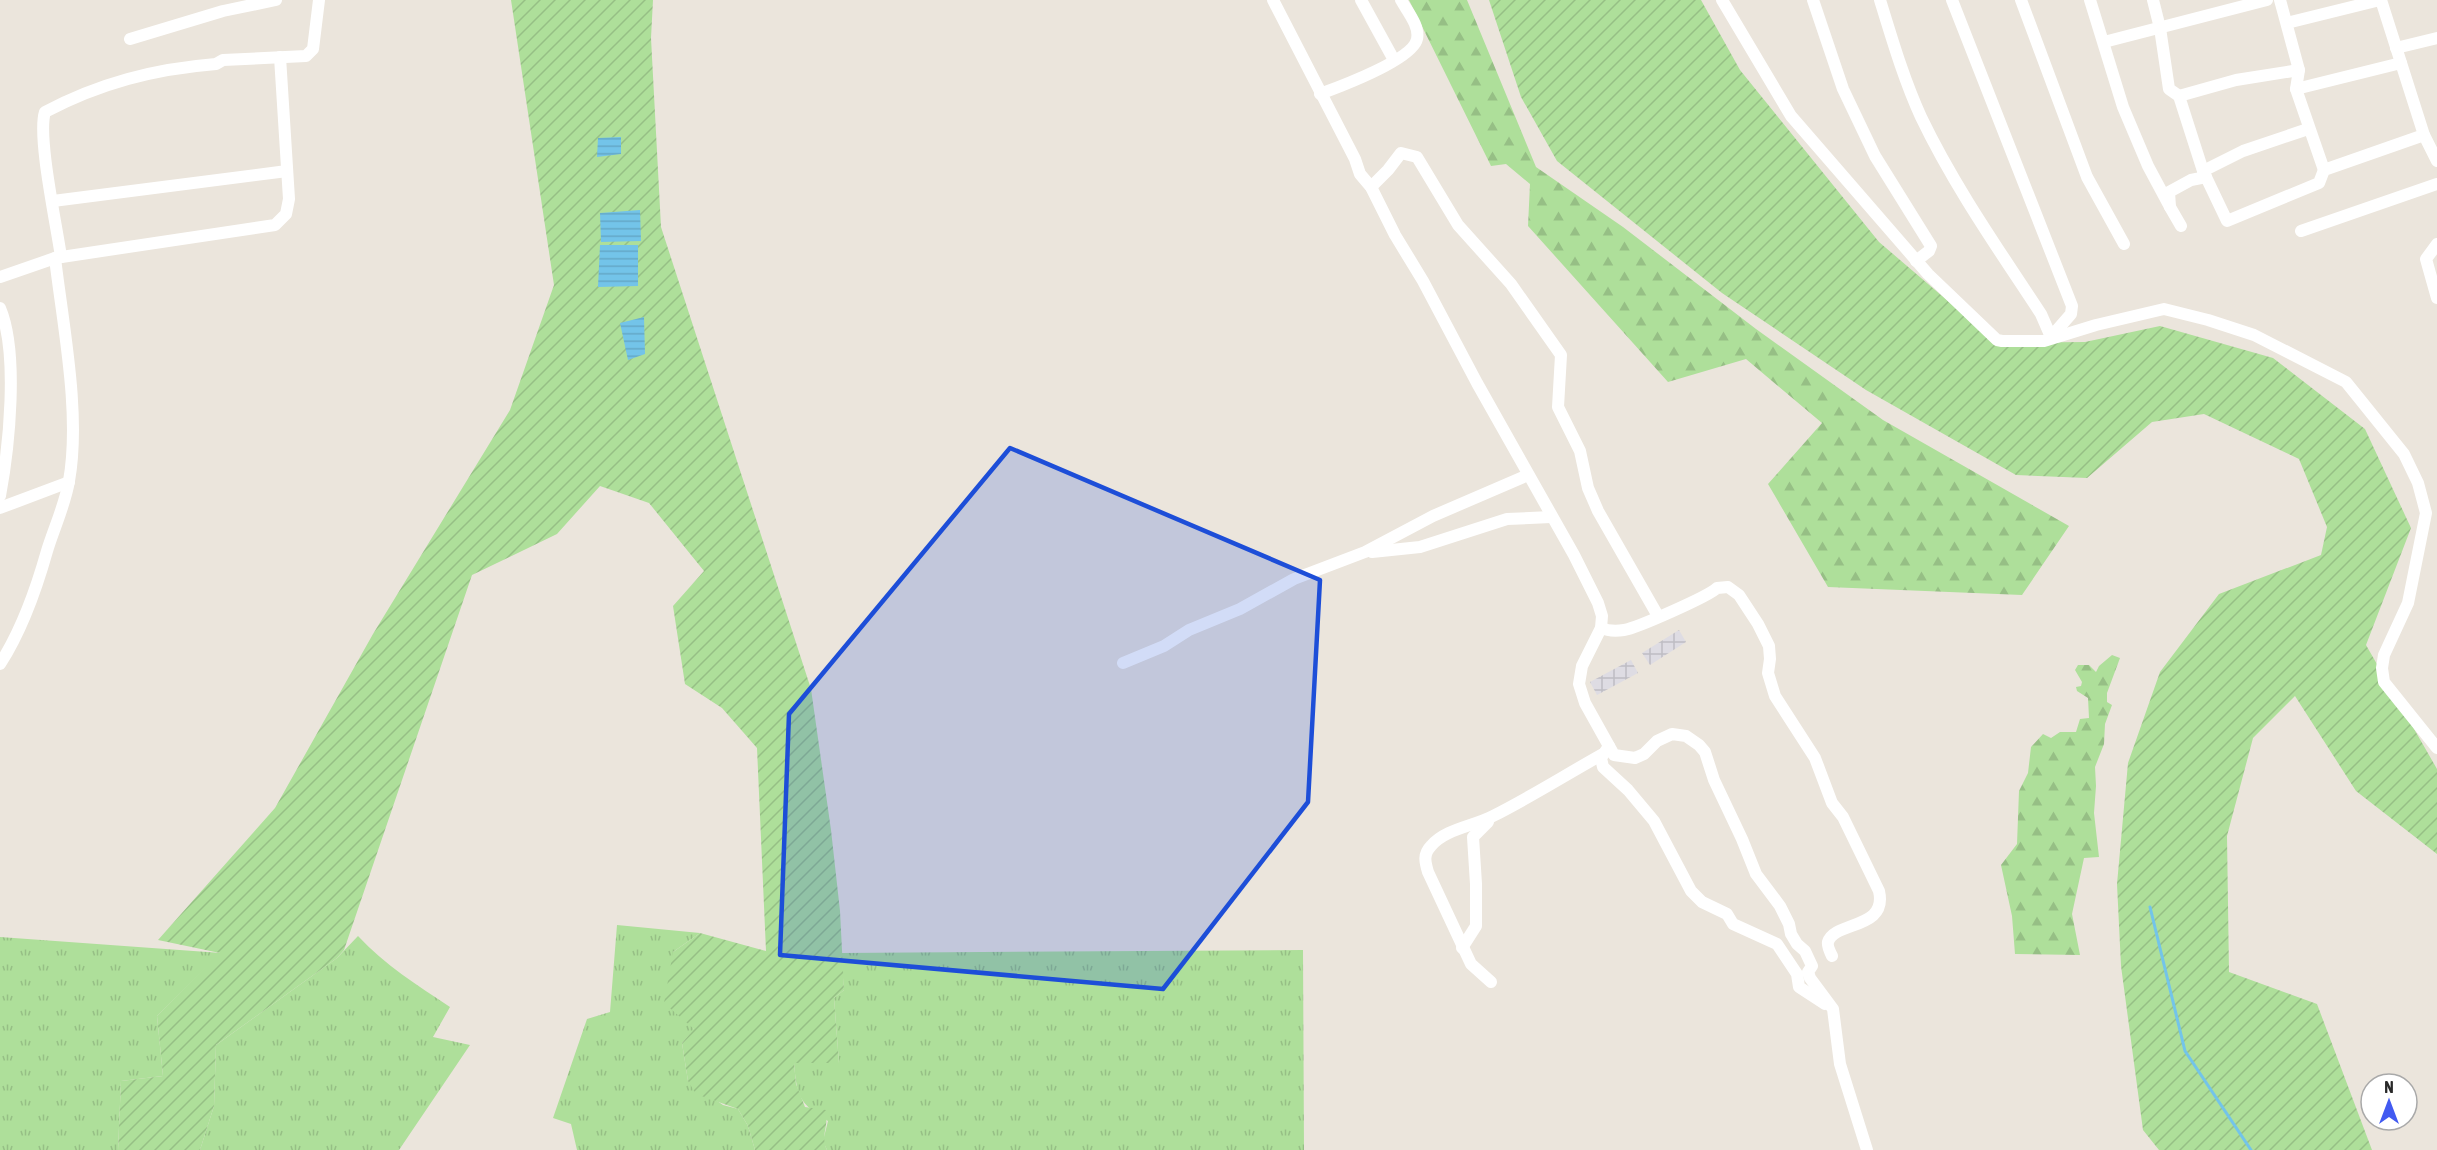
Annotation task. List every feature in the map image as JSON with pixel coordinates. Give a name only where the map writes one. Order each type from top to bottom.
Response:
[{"type":"street","points":[[130,39],[223,11],[276,0]]},
{"type":"street","points":[[0,664],[23,621],[69,482],[71,395],[53,201],[44,133],[45,112],[95,89],[127,78],[162,70],[216,64],[223,60],[306,56],[313,49],[319,0]]},
{"type":"street","points":[[1273,0],[1355,159],[1360,174],[1371,187],[1395,235],[1423,281],[1574,555],[1598,603],[1602,616],[1601,628],[1582,666],[1579,684],[1606,750],[1614,755],[1631,759],[1644,754],[1652,744],[1669,735],[1686,735],[1705,752],[1714,780],[1756,874],[1780,906],[1790,924],[1791,934],[1812,966],[1808,972],[1810,978],[1833,1009],[1840,1064],[1867,1150]]},
{"type":"street","points":[[1361,0],[1394,60]]},
{"type":"street","points":[[1320,94],[1351,82],[1410,49],[1417,39],[1415,26],[1401,0]]},
{"type":"street","points":[[1722,0],[1791,116],[1916,261],[1997,340],[2044,341],[2051,337],[2164,309],[2254,335],[2346,382],[2404,454],[2418,483],[2426,513],[2408,603],[2384,655],[2382,668],[2384,682],[2437,748]]},
{"type":"street","points":[[1813,0],[1844,89],[1875,156],[1931,246],[1929,251],[1916,261]]},
{"type":"street","points":[[1880,0],[1900,65],[1921,117],[1954,176],[2041,314],[2051,337]]},
{"type":"street","points":[[1952,0],[2072,306],[2071,314],[2051,337]]},
{"type":"street","points":[[2021,0],[2087,177],[2124,244]]},
{"type":"street","points":[[2090,0],[2123,107],[2148,166],[2181,226]]},
{"type":"street","points":[[2152,0],[2160,28],[2169,88],[2179,96],[2205,174],[2227,221],[2319,183],[2324,170],[2296,89],[2299,70],[2280,0]]},
{"type":"street","points":[[2104,42],[2267,0]]},
{"type":"street","points":[[2287,23],[2380,0],[2424,135],[2437,161]]},
{"type":"street","points":[[2396,48],[2437,38]]},
{"type":"street","points":[[0,277],[58,258],[276,225],[286,214],[289,199],[280,57]]},
{"type":"street","points":[[2296,89],[2401,63]]},
{"type":"street","points":[[2179,96],[2236,80],[2299,70]]},
{"type":"street","points":[[2170,207],[2169,192],[2243,151],[2308,129]]},
{"type":"street","points":[[2324,170],[2424,135]]},
{"type":"street","points":[[1371,187],[1401,153],[1417,157],[1458,225],[1497,267],[1552,340],[1561,355],[1558,407],[1580,451],[1588,488],[1603,521],[1658,616]]},
{"type":"street","points":[[53,201],[287,171]]},
{"type":"street","points":[[2301,231],[2437,184]]},
{"type":"street","points":[[2437,244],[2426,259],[2437,298]]},
{"type":"street","points":[[0,308],[8,331],[9,398],[7,460],[0,490]]},
{"type":"street","points":[[1123,663],[1164,646],[1189,630],[1240,609],[1294,579],[1365,552],[1433,516],[1528,475]]},
{"type":"street","points":[[0,508],[69,482]]},
{"type":"street","points":[[1365,552],[1420,547],[1508,519],[1551,516]]},
{"type":"street","points":[[1601,628],[1624,630],[1642,625],[1711,594],[1717,588],[1728,587],[1739,595],[1761,630],[1770,652],[1768,673],[1775,696],[1815,758],[1832,802],[1843,817],[1868,866],[1880,896],[1879,910],[1830,939],[1828,946],[1832,956]]},
{"type":"street","points":[[1491,982],[1471,964],[1462,948],[1428,872],[1425,856],[1431,846],[1444,836],[1493,816],[1606,750]]},
{"type":"street","points":[[1606,750],[1603,767],[1628,790],[1654,822],[1691,891],[1702,902],[1727,914],[1733,924],[1777,944],[1797,974],[1799,987],[1833,1009]]},
{"type":"street","points":[[1462,948],[1476,926],[1473,837],[1493,816]]},
{"type":"highlighted area","points":[[1010,448],[1320,580],[1308,802],[1163,989],[780,955],[789,714]]},
{"type":"shaded area","points":[[1679,630],[1686,642],[1650,665],[1642,653]]},
{"type":"shaded area","points":[[1631,660],[1638,673],[1597,695],[1590,682]]},
{"type":"green space","points":[[511,0],[653,0],[651,38],[661,227],[811,689],[840,911],[844,990],[834,998],[839,1063],[794,1063],[796,1084],[805,1107],[826,1110],[824,1140],[827,1150],[755,1150],[748,1126],[738,1109],[696,1094],[688,1081],[682,1043],[694,1029],[664,1003],[673,952],[700,933],[766,951],[757,748],[722,708],[685,684],[673,606],[704,571],[649,503],[600,486],[557,534],[472,575],[344,950],[337,958],[216,1045],[214,1106],[200,1150],[118,1150],[121,1081],[163,1076],[157,1016],[220,953],[158,940],[275,808],[373,634],[510,410],[554,285]]},
{"type":"green space","points":[[1409,0],[1467,0],[1536,167],[1623,227],[1756,329],[1883,420],[2069,526],[2022,595],[1828,587],[1768,484],[1822,423],[1746,359],[1668,382],[1528,226],[1530,184],[1506,164],[1491,166]]},
{"type":"green space","points":[[1489,0],[1701,0],[1740,70],[1879,242],[1997,343],[2085,342],[2160,326],[2273,358],[2365,429],[2411,528],[2366,645],[2437,769],[2437,854],[2356,791],[2295,696],[2253,738],[2227,836],[2229,972],[2317,1004],[2359,1115],[2359,1132],[2365,1132],[2372,1150],[2159,1150],[2143,1130],[2121,966],[2117,884],[2128,763],[2160,672],[2219,594],[2321,555],[2327,527],[2299,459],[2204,414],[2152,422],[2087,478],[2016,475],[1866,390],[1722,293],[1557,161],[1521,97]]},
{"type":"green space","points":[[2112,655],[2120,658],[2107,693],[2107,702],[2112,705],[2105,724],[2104,744],[2095,767],[2094,813],[2099,857],[2084,858],[2072,914],[2080,955],[2015,954],[2012,916],[2001,865],[2017,844],[2019,791],[2028,773],[2031,747],[2043,734],[2051,738],[2060,732],[2076,732],[2080,719],[2089,718],[2088,698],[2077,691],[2076,687],[2081,686],[2082,682],[2075,670],[2078,665],[2089,665],[2096,672],[2099,666]]},
{"type":"green space","points":[[617,925],[700,933],[673,952],[694,1030],[682,1043],[688,1081],[723,1105],[738,1109],[748,1126],[755,1150],[577,1150],[571,1124],[553,1118],[587,1019],[610,1012]]},
{"type":"green space","points":[[358,936],[390,965],[450,1007],[433,1037],[470,1045],[399,1150],[200,1150],[214,1106],[216,1045],[337,958]]},
{"type":"green space","points":[[0,937],[221,953],[157,1016],[163,1076],[121,1081],[118,1150],[0,1150]]},
{"type":"green space","points":[[1303,950],[1304,1150],[827,1150],[823,1141],[828,1121],[805,1104],[798,1092],[794,1063],[839,1063],[834,998],[844,990],[841,953]]},
{"type":"water","points":[[621,137],[621,154],[597,157],[598,138]]},
{"type":"water","points":[[640,210],[641,241],[601,242],[600,213]]},
{"type":"water","points":[[600,245],[638,245],[638,286],[598,287]]},
{"type":"water","points":[[644,317],[645,354],[628,360],[620,323]]},
{"type":"waterway","points":[[2150,907],[2185,1051],[2251,1150]]}]
